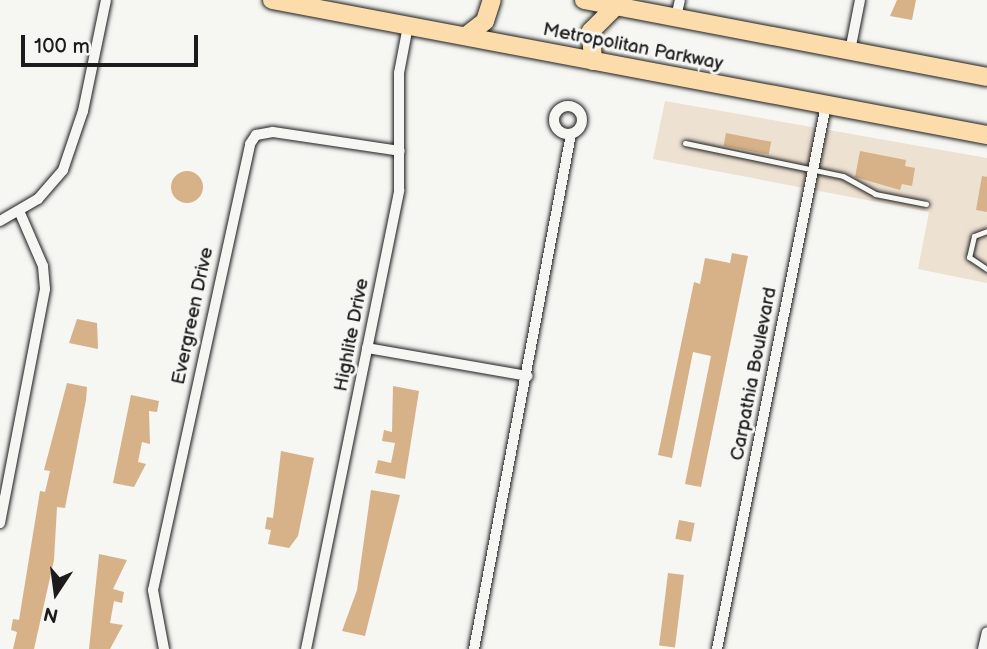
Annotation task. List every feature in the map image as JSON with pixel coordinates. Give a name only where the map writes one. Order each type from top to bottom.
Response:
[{"type":"main road","name":"Metropolitan Parkway","points":[[272,0],[987,135]]},
{"type":"main road","points":[[466,36],[485,21],[492,0]]},
{"type":"main road","name":"Metropolitan Parkway","points":[[584,0],[615,6],[678,9],[850,51],[987,77]]},
{"type":"main road","points":[[593,61],[591,31],[615,6]]},
{"type":"street","points":[[0,221],[20,213],[51,187],[73,148],[106,0]]},
{"type":"street","points":[[850,51],[860,0]]},
{"type":"street","name":"Highlite Drive","points":[[306,649],[399,190],[399,73],[408,26]]},
{"type":"street","name":"Carpathia Boulevard","points":[[717,649],[826,105]]},
{"type":"street","name":"Evergreen Drive","points":[[164,649],[153,590],[250,144],[256,135],[273,132],[400,151]]},
{"type":"street","points":[[474,649],[528,376],[571,134]]},
{"type":"street","points":[[0,523],[45,289],[43,266],[20,213]]},
{"type":"street","points":[[368,348],[528,376]]},
{"type":"street","points":[[984,649],[987,632]]},
{"type":"lane","points":[[685,143],[812,170],[926,204]]},
{"type":"lane","points":[[987,231],[974,236],[969,257],[987,269]]},
{"type":"shaded area","points":[[665,101],[987,158],[987,283],[918,269],[929,212],[653,159]]},
{"type":"building","points":[[897,0],[916,0],[912,20],[890,16]]},
{"type":"building","points":[[726,133],[771,142],[769,155],[724,146]]},
{"type":"building","points":[[860,151],[906,160],[905,166],[915,168],[912,186],[902,184],[900,190],[855,177]]},
{"type":"building","points":[[187,171],[198,176],[203,187],[198,198],[187,203],[176,198],[171,187],[176,176]]},
{"type":"building","points":[[982,176],[987,177],[987,212],[976,210]]},
{"type":"building","points":[[732,253],[748,256],[701,487],[685,484],[711,356],[693,352],[672,458],[658,455],[694,282],[700,284],[705,258],[730,263]]},
{"type":"building","points":[[77,319],[97,323],[98,349],[69,343]]},
{"type":"building","points":[[67,383],[87,387],[65,508],[57,507],[54,560],[34,649],[13,649],[17,632],[11,630],[13,619],[19,620],[40,491],[45,492],[50,471],[44,470]]},
{"type":"building","points":[[393,386],[419,391],[405,479],[375,473],[378,460],[391,463],[395,443],[382,441],[384,430],[392,432]]},
{"type":"building","points":[[131,395],[159,401],[157,412],[149,411],[150,444],[142,442],[138,462],[146,464],[134,487],[113,483]]},
{"type":"building","points":[[281,451],[314,458],[298,536],[289,548],[268,544],[271,530],[265,529],[267,517],[273,518]]},
{"type":"building","points":[[371,490],[400,495],[365,636],[342,631],[357,590]]},
{"type":"building","points":[[679,520],[695,523],[691,542],[675,539]]},
{"type":"building","points":[[99,554],[127,560],[113,589],[124,592],[122,603],[114,601],[110,623],[123,625],[110,649],[89,649]]},
{"type":"building","points":[[668,573],[684,575],[675,647],[659,645]]}]
